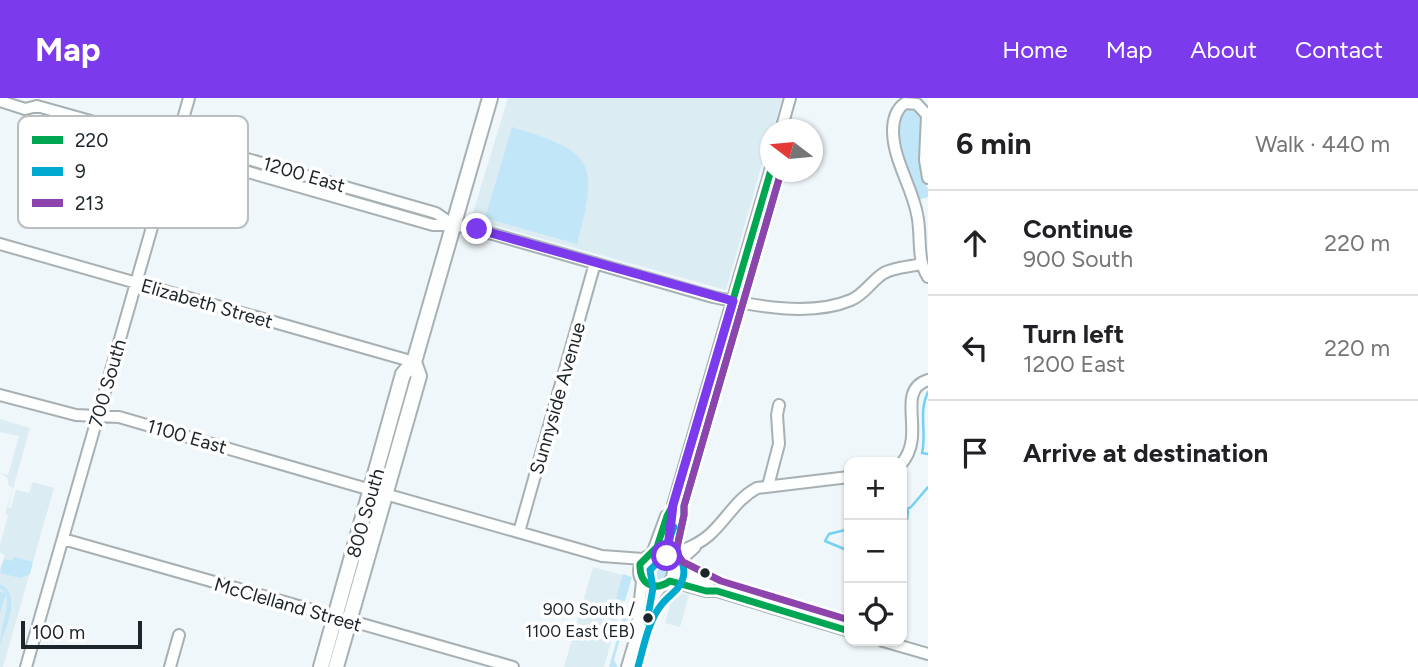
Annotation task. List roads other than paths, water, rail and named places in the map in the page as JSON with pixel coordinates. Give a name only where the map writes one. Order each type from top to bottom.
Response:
[{"type":"main road","name":"800 South","points":[[321,667],[342,619],[378,492],[403,374],[414,362],[490,98]]},
{"type":"main road","name":"800 South","points":[[336,667],[342,619]]},
{"type":"street","name":"700 South","points":[[183,116],[188,98]]},
{"type":"street","points":[[785,119],[790,98]]},
{"type":"street","name":"1200 East","points":[[4,101],[25,108],[34,102],[77,116]]},
{"type":"street","points":[[928,178],[925,160],[927,115],[921,106],[905,103],[898,108],[895,116],[893,140],[918,216],[921,264],[928,277]]},
{"type":"street","name":"1200 East","points":[[248,167],[432,225],[475,229],[753,305],[825,308],[856,298],[884,273],[921,264]]},
{"type":"street","points":[[767,182],[673,505],[674,514],[666,556],[674,568],[717,591],[844,629]]},
{"type":"street","name":"700 South","points":[[26,667],[151,228]]},
{"type":"street","name":"Elizabeth Street","points":[[0,244],[414,362]]},
{"type":"street","name":"Sunnyside Avenue","points":[[519,532],[595,263]]},
{"type":"street","points":[[906,457],[914,438],[911,396],[916,386],[928,380]]},
{"type":"street","name":"1100 East","points":[[0,395],[76,415],[120,416],[602,556],[629,568],[641,578]]},
{"type":"street","points":[[768,486],[779,444],[779,405]]},
{"type":"street","points":[[648,556],[666,556],[696,545],[709,535],[748,493],[768,486],[844,478]]},
{"type":"street","points":[[635,642],[640,564],[648,556],[673,505]]},
{"type":"street","name":"McClelland Street","points":[[63,539],[513,667]]},
{"type":"street","points":[[627,667],[650,601],[665,584],[674,568],[696,545]]},
{"type":"street","name":"1100 East","points":[[602,556],[627,559],[648,556]]},
{"type":"street","points":[[641,578],[649,586],[665,584],[717,591]]},
{"type":"street","points":[[170,667],[179,635]]},
{"type":"street","points":[[900,646],[928,654]]},
{"type":"waterway","points":[[928,392],[923,415],[922,453],[928,454]]},
{"type":"waterway","points":[[904,520],[908,511],[905,510],[911,507],[928,487]]},
{"type":"waterway","points":[[844,530],[829,534],[825,541],[844,549]]},
{"type":"place","name":"900 South / 1100 East (EB)","points":[[648,618]]}]
